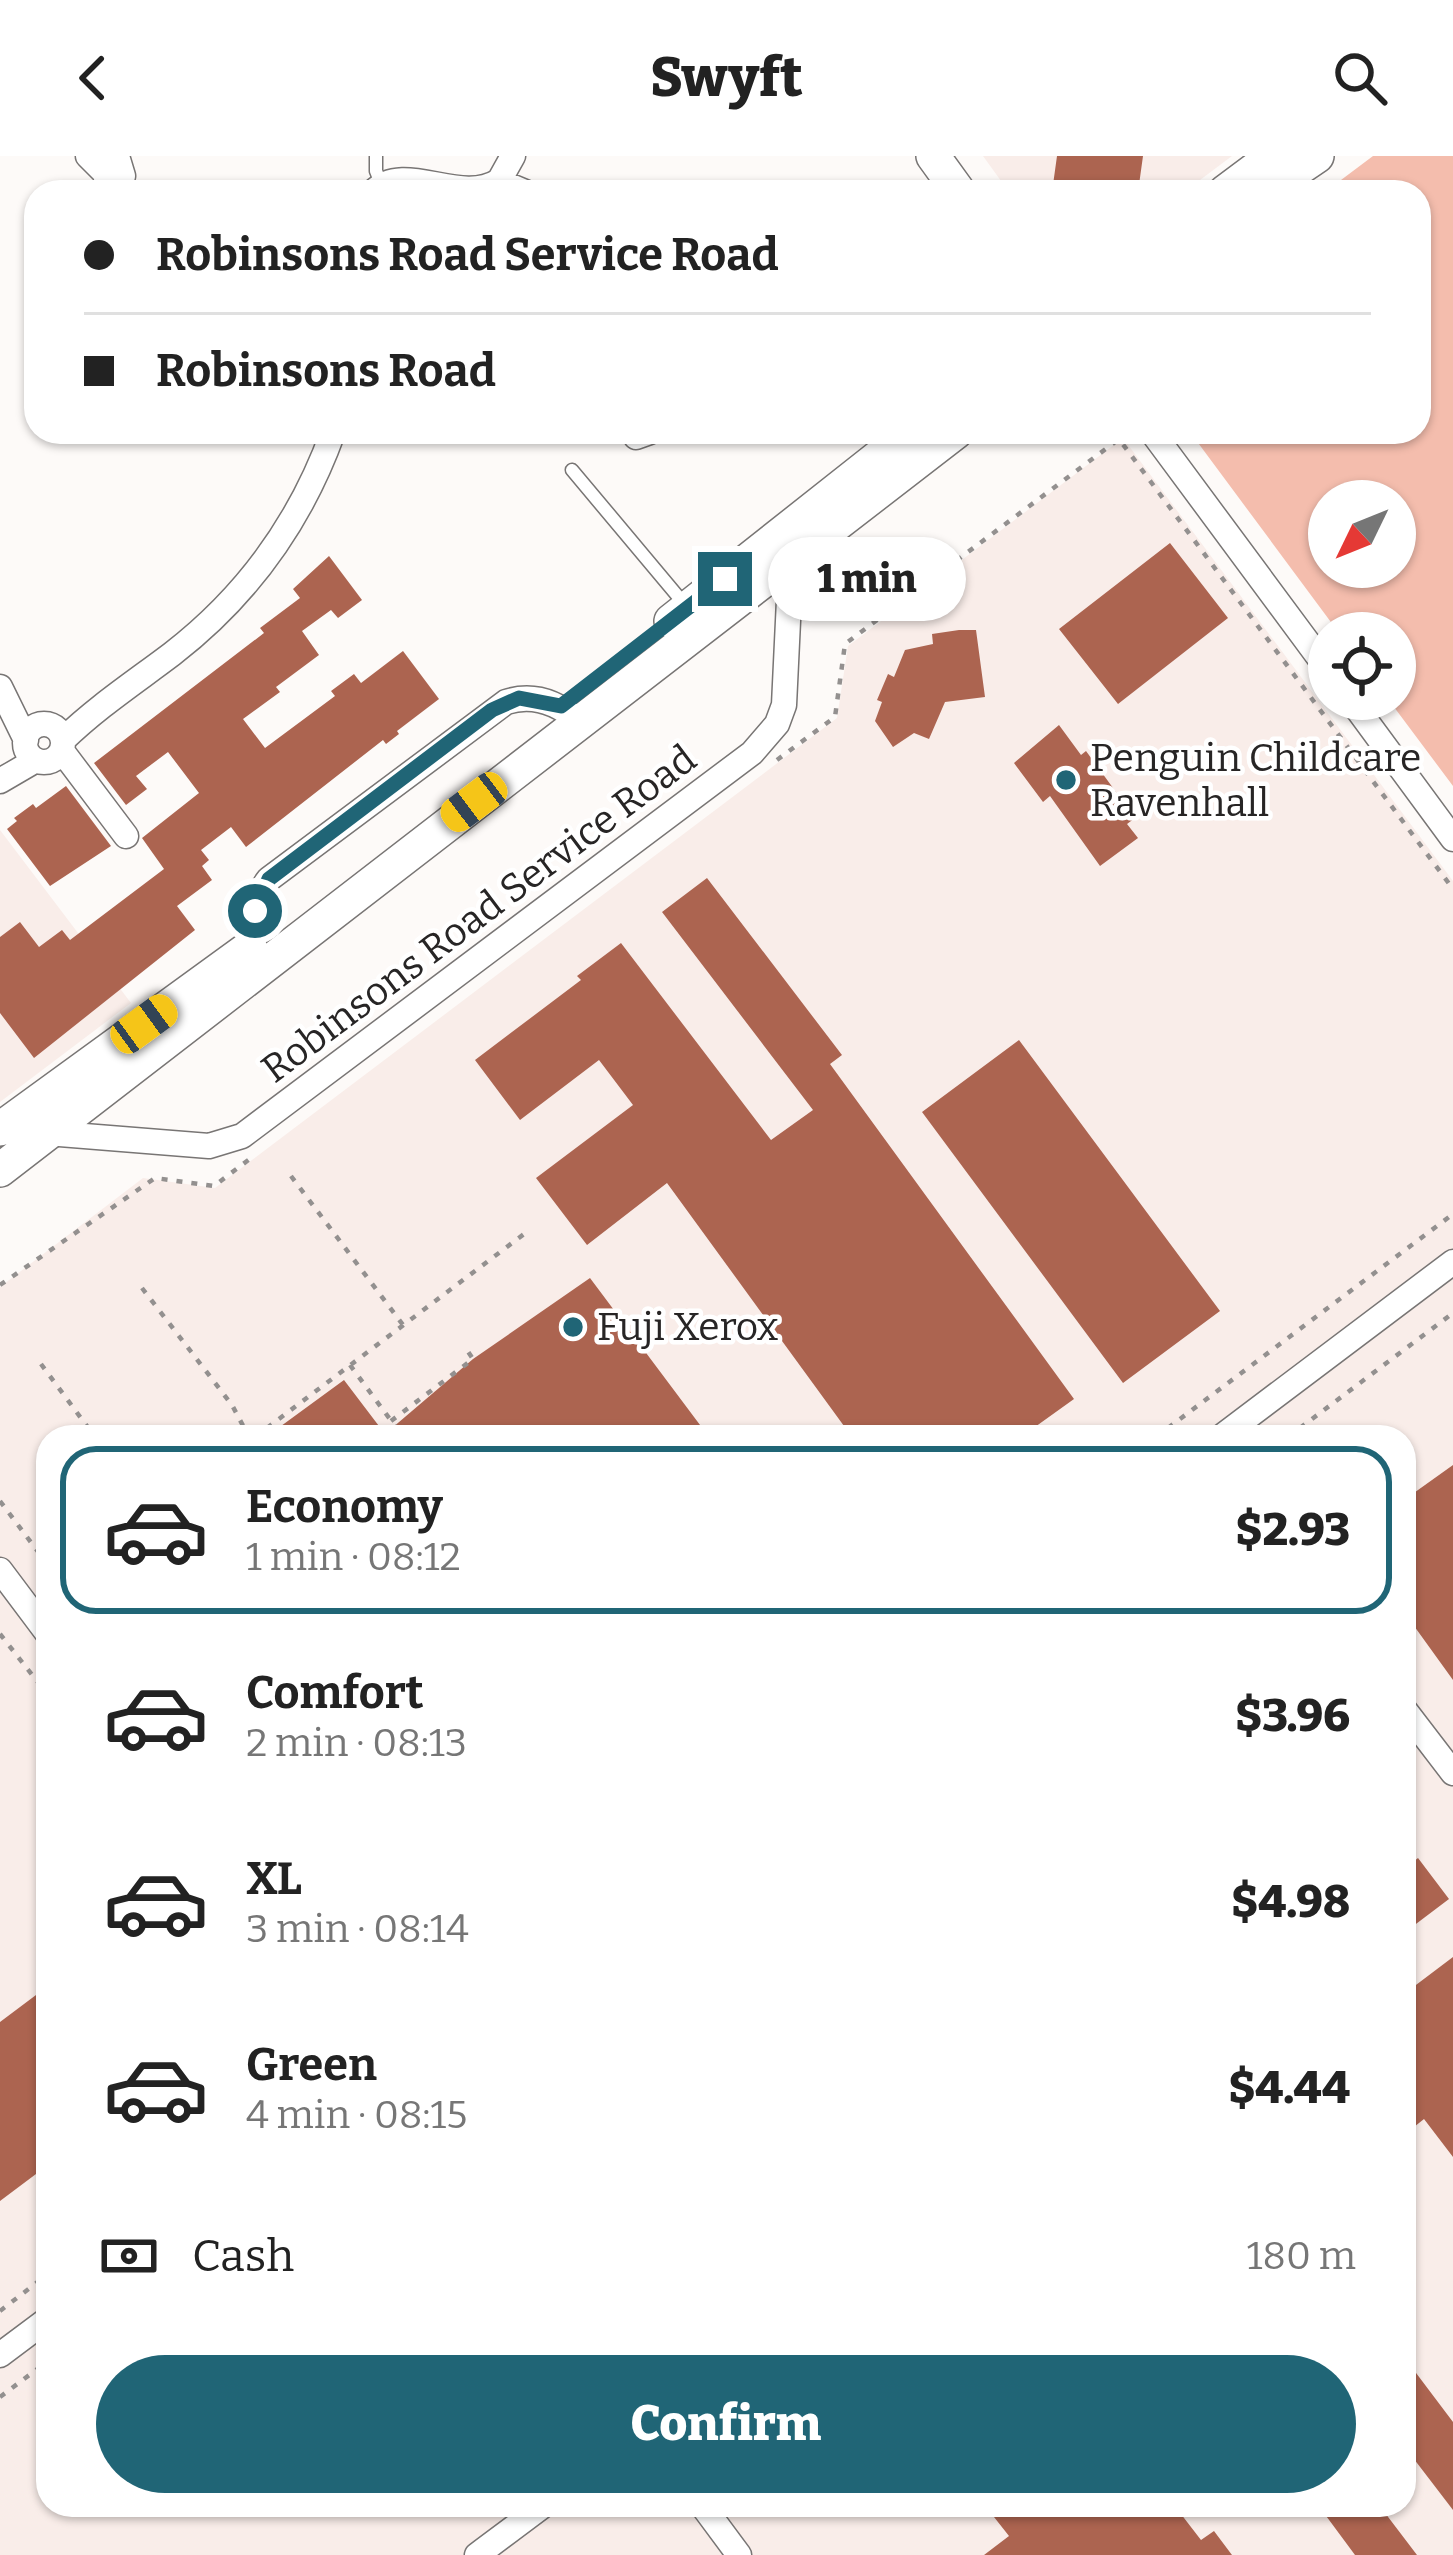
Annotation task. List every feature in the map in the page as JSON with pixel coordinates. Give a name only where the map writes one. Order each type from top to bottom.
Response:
[{"type":"main road","points":[[1241,180],[1273,156]]},
{"type":"main road","points":[[1282,180],[1317,156]]},
{"type":"main road","points":[[0,1170],[257,955],[695,617],[896,444]]},
{"type":"main road","points":[[695,617],[790,558],[940,444]]},
{"type":"main road","points":[[0,1130],[257,955]]},
{"type":"street","points":[[88,156],[108,180]]},
{"type":"street","points":[[0,780],[174,652],[253,578],[285,533],[329,444]]},
{"type":"street","points":[[1161,444],[1308,643]]},
{"type":"street","name":"Robinsons Road Service Road","points":[[46,1133],[209,1146],[242,1136],[752,753],[777,724],[784,704],[790,558]]},
{"type":"street","points":[[3,691],[126,836]]},
{"type":"street","points":[[1365,720],[1453,839]]},
{"type":"street","points":[[1237,1425],[1453,1262]]},
{"type":"street","points":[[0,1570],[36,1618]]},
{"type":"street","points":[[1416,1724],[1453,1773]]},
{"type":"street","points":[[0,2355],[36,2328]]},
{"type":"street","points":[[477,2555],[528,2517]]},
{"type":"street","points":[[711,2517],[739,2555]]},
{"type":"lane","points":[[572,470],[695,617]]},
{"type":"path","points":[[1031,505],[1112,444]]},
{"type":"path","points":[[1123,444],[1453,889]]},
{"type":"path","points":[[291,1176],[403,1325]]},
{"type":"path","points":[[1172,1425],[1453,1214]]},
{"type":"path","points":[[268,1425],[528,1231]]},
{"type":"path","points":[[142,1288],[244,1425]]},
{"type":"path","points":[[1304,1425],[1453,1313]]},
{"type":"path","points":[[350,1365],[393,1423],[473,1359],[466,1347]]},
{"type":"path","points":[[40,1364],[86,1425]]},
{"type":"path","points":[[0,1501],[36,1549]]},
{"type":"path","points":[[0,1634],[36,1680]]},
{"type":"path","points":[[0,2311],[36,2283]]},
{"type":"path","points":[[0,2397],[36,2370]]},
{"type":"shaded area","points":[[983,156],[1232,156],[1200,180],[1000,180]]},
{"type":"shaded area","points":[[1373,156],[1453,156],[1453,786],[1404,720],[1416,720],[1416,612],[1323,612],[1199,444],[1431,444],[1431,180],[1341,180]]},
{"type":"shaded area","points":[[1115,444],[1127,444],[1308,686],[1308,720],[1333,720],[1453,881],[1453,2555],[0,2555],[0,1287],[143,1178],[215,1188],[837,718],[848,646]]},
{"type":"shaded area","points":[[0,830],[131,1003],[0,1102]]},
{"type":"building","points":[[1057,156],[1143,156],[1140,180],[1054,180]]},
{"type":"building","points":[[1170,543],[1228,618],[1118,704],[1059,629]]},
{"type":"building","points":[[329,556],[362,600],[338,618],[331,610],[302,631],[319,655],[243,719],[265,748],[335,696],[331,691],[354,674],[361,683],[403,651],[439,699],[246,847],[231,827],[201,850],[209,860],[202,866],[212,880],[177,906],[195,930],[34,1058],[0,1013],[0,937],[20,922],[39,947],[62,930],[70,940],[164,869],[142,838],[199,793],[168,752],[136,776],[147,789],[126,805],[94,763],[264,633],[260,628],[300,598],[293,589]]},
{"type":"building","points":[[976,630],[985,697],[945,702],[929,739],[914,733],[893,747],[875,721],[882,702],[877,700],[888,674],[894,677],[905,650],[933,644],[932,634]]},
{"type":"building","name":"Penguin Childcare Ravenhall","points":[[1059,725],[1081,755],[1086,751],[1135,818],[1127,824],[1138,838],[1100,866],[1050,796],[1043,802],[1014,763]]},
{"type":"building","points":[[66,786],[111,846],[50,886],[7,829],[33,804],[36,808]]},
{"type":"building","points":[[707,878],[842,1055],[830,1064],[1074,1399],[1038,1425],[843,1425],[667,1183],[587,1245],[536,1178],[633,1105],[599,1060],[520,1120],[475,1060],[581,980],[577,976],[621,943],[771,1140],[813,1110],[662,912]]},
{"type":"building","points":[[1019,1040],[1220,1311],[1123,1383],[922,1112]]},
{"type":"building","name":"Fuji Xerox","points":[[590,1278],[700,1425],[396,1425],[473,1359]]},
{"type":"building","name":"Fuji Xerox","points":[[344,1380],[378,1425],[282,1425]]},
{"type":"building","points":[[1453,1465],[1453,1680],[1416,1629],[1416,1491]]},
{"type":"building","points":[[1416,1860],[1449,1899],[1416,1924]]},
{"type":"building","points":[[1453,1957],[1453,2157],[1424,2119],[1416,2125],[1416,1985]]},
{"type":"building","points":[[36,1995],[36,2174],[0,2201],[0,2022]]},
{"type":"building","points":[[1416,2373],[1453,2422],[1453,2510],[1416,2462]]},
{"type":"building","points":[[994,2517],[1183,2517],[1201,2540],[1214,2531],[1232,2555],[984,2555],[1009,2536]]},
{"type":"building","points":[[1327,2517],[1388,2517],[1417,2555],[1355,2555]]},
{"type":"place","name":"Penguin Childcare Ravenhall","points":[[1066,780]]},
{"type":"place","name":"Fuji Xerox","points":[[573,1327]]},
{"type":"route","points":[[255,911],[269,879],[492,710],[519,698],[561,706],[725,579]]}]
